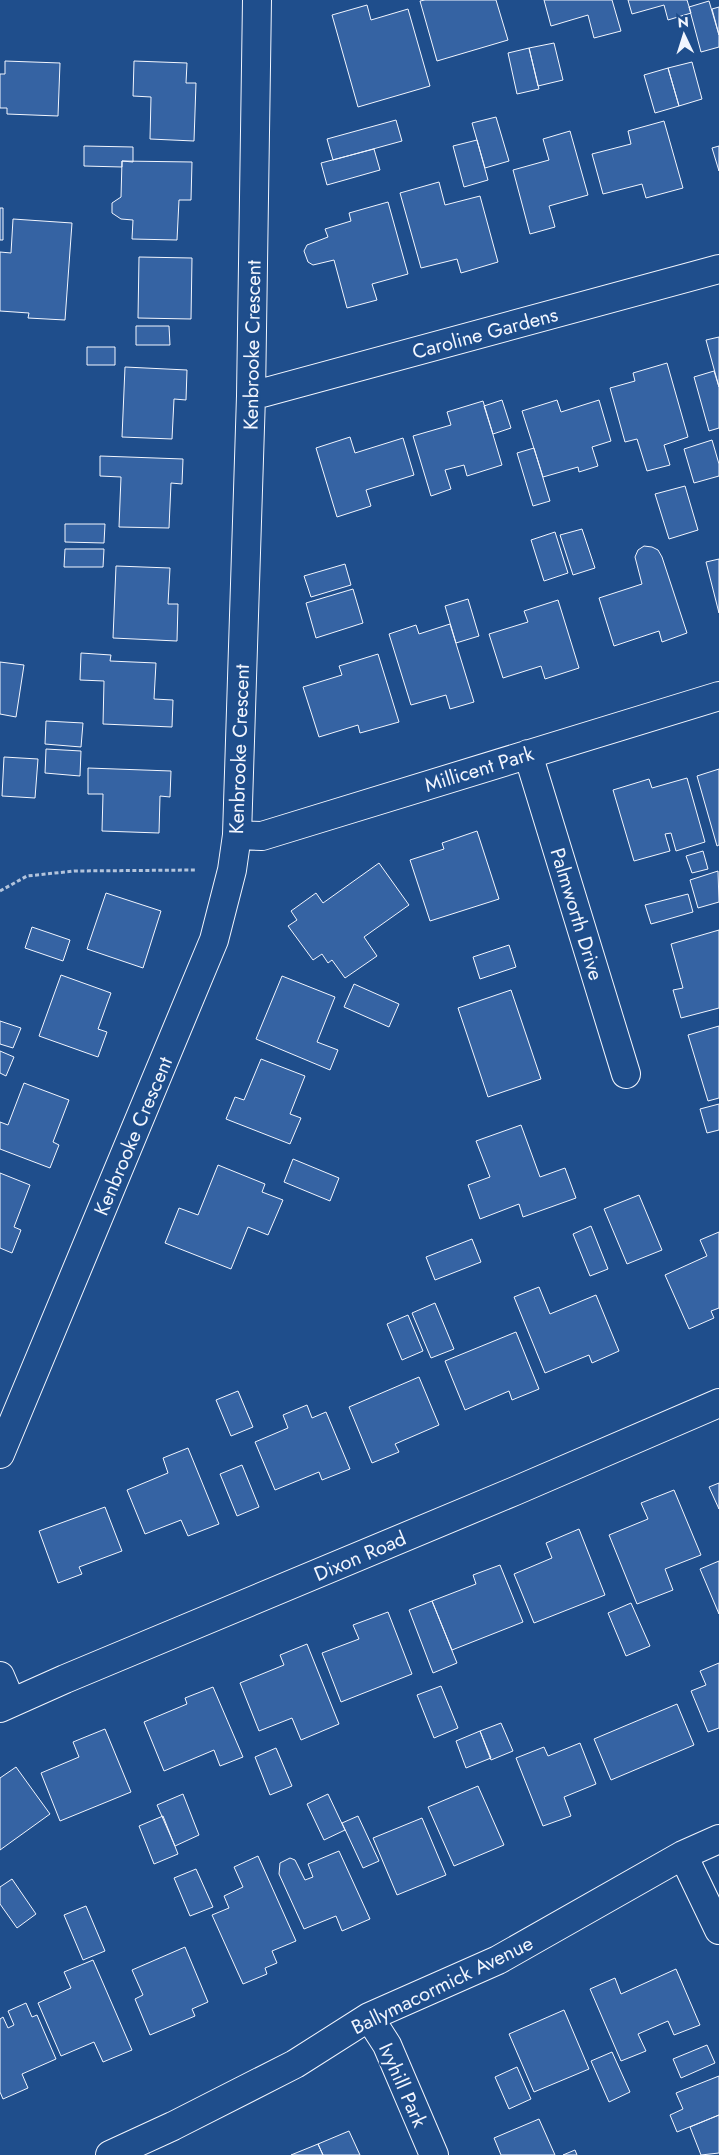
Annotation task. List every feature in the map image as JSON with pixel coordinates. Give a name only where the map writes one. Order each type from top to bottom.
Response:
[{"type":"street","name":"Kenbrooke Crescent","points":[[0,1454],[214,940],[232,870],[237,835],[251,396],[258,0]]},
{"type":"street","name":"Caroline Gardens","points":[[251,396],[719,269]]},
{"type":"street","name":"Millicent Park","points":[[237,835],[262,836],[719,696]]},
{"type":"street","name":"Palmworth Drive","points":[[528,754],[626,1074]]},
{"type":"street","name":"Dixon Road","points":[[6,1705],[515,1492],[719,1403]]},
{"type":"street","points":[[0,1676],[6,1705]]},
{"type":"street","name":"Ballymacormick Avenue","points":[[110,2155],[173,2126],[295,2064],[369,2017],[498,1960],[683,1855],[719,1839]]},
{"type":"street","points":[[683,1855],[719,1930]]},
{"type":"street","name":"Ivyhill Park","points":[[369,2017],[387,2045],[434,2155]]},
{"type":"path","points":[[0,891],[27,876],[74,871],[232,870]]},
{"type":"building","points":[[496,0],[508,40],[437,61],[420,1]]},
{"type":"building","points":[[544,0],[612,0],[621,31],[594,38],[588,15],[551,26]]},
{"type":"building","points":[[628,0],[687,0],[691,13],[668,20],[664,5],[632,14]]},
{"type":"building","points":[[709,1],[719,35],[719,47],[701,52],[689,7]]},
{"type":"building","points":[[367,5],[371,20],[408,9],[430,86],[358,107],[332,15]]},
{"type":"building","points":[[719,7],[719,35],[712,9]]},
{"type":"building","points":[[554,43],[563,80],[538,86],[529,48]]},
{"type":"building","points":[[529,48],[539,89],[517,94],[508,53]]},
{"type":"building","points":[[5,61],[60,63],[58,116],[7,114],[7,108],[0,108],[0,74],[5,74]]},
{"type":"building","points":[[134,61],[187,63],[186,83],[196,83],[194,141],[150,139],[151,97],[133,96]]},
{"type":"building","points":[[692,62],[702,99],[679,106],[668,68]]},
{"type":"building","points":[[668,68],[679,106],[655,113],[644,75]]},
{"type":"building","points":[[496,117],[509,161],[485,168],[472,123]]},
{"type":"building","points":[[396,120],[402,141],[333,160],[327,139]]},
{"type":"building","points":[[664,121],[683,188],[646,198],[642,184],[603,194],[592,154],[631,144],[628,131]]},
{"type":"building","points":[[570,131],[588,195],[549,206],[555,227],[530,234],[513,170],[549,160],[543,139]]},
{"type":"building","points":[[477,140],[488,180],[464,187],[453,146]]},
{"type":"building","points":[[84,146],[133,147],[133,162],[122,161],[122,167],[84,166]]},
{"type":"building","points":[[719,146],[719,171],[712,148]]},
{"type":"building","points":[[374,149],[380,170],[327,185],[321,163]]},
{"type":"building","points":[[122,161],[192,162],[191,200],[179,200],[177,240],[132,239],[133,220],[121,219],[112,213],[112,203],[121,197]]},
{"type":"building","points":[[439,182],[445,205],[480,196],[498,262],[461,273],[457,259],[421,268],[400,193]]},
{"type":"building","points":[[388,202],[408,274],[372,284],[377,300],[347,308],[334,260],[313,265],[308,262],[304,251],[307,245],[328,237],[325,229],[351,221],[349,213]]},
{"type":"building","points":[[0,208],[3,208],[3,240],[0,240]]},
{"type":"building","points":[[13,219],[72,223],[65,320],[28,318],[29,313],[0,311],[0,252],[11,253]]},
{"type":"building","points":[[139,257],[192,258],[191,319],[138,318]]},
{"type":"building","points":[[136,326],[169,326],[170,345],[136,345]]},
{"type":"building","points":[[719,337],[719,387],[706,340]]},
{"type":"building","points":[[87,347],[115,347],[115,365],[87,365]]},
{"type":"building","points":[[667,363],[688,437],[664,445],[670,465],[647,471],[637,439],[625,442],[610,388],[635,381],[633,373]]},
{"type":"building","points":[[125,367],[187,370],[186,400],[174,399],[172,439],[122,437]]},
{"type":"building","points":[[714,371],[719,387],[719,428],[709,431],[694,377]]},
{"type":"building","points":[[502,400],[511,428],[493,434],[484,406]]},
{"type":"building","points":[[557,400],[561,412],[599,400],[611,441],[592,447],[598,466],[579,472],[578,467],[543,477],[522,411]]},
{"type":"building","points":[[483,401],[502,465],[467,476],[464,465],[445,470],[451,489],[431,496],[413,436],[451,425],[447,412]]},
{"type":"building","points":[[350,437],[355,453],[403,438],[414,475],[366,490],[371,506],[337,517],[316,448]]},
{"type":"building","points":[[712,440],[719,464],[719,476],[694,483],[684,449]]},
{"type":"building","points":[[534,448],[550,501],[533,506],[517,453]]},
{"type":"building","points":[[100,456],[183,459],[182,484],[171,483],[169,528],[119,527],[121,477],[100,476]]},
{"type":"building","points":[[685,486],[698,530],[669,539],[655,494]]},
{"type":"building","points":[[65,524],[105,524],[104,543],[65,542]]},
{"type":"building","points":[[582,529],[595,568],[573,575],[560,535]]},
{"type":"building","points":[[555,532],[568,573],[544,581],[531,540]]},
{"type":"building","points":[[644,546],[658,550],[662,557],[687,633],[662,642],[659,631],[614,646],[599,598],[642,584],[635,557],[638,550]]},
{"type":"building","points":[[65,549],[104,549],[103,567],[64,567]]},
{"type":"building","points":[[719,559],[719,613],[706,562]]},
{"type":"building","points":[[345,564],[351,585],[311,597],[304,576]]},
{"type":"building","points":[[116,566],[170,568],[168,604],[178,604],[177,641],[113,638]]},
{"type":"building","points":[[353,589],[363,623],[316,638],[306,603]]},
{"type":"building","points":[[468,599],[479,636],[456,643],[445,606]]},
{"type":"building","points":[[558,600],[579,668],[545,679],[541,666],[503,678],[489,634],[528,622],[524,611]]},
{"type":"building","points":[[450,624],[474,702],[450,709],[446,695],[411,705],[389,634],[416,625],[419,634]]},
{"type":"building","points":[[81,653],[111,655],[110,661],[156,663],[154,699],[173,700],[172,727],[103,724],[104,681],[80,680]]},
{"type":"building","points":[[378,654],[399,722],[360,733],[358,725],[319,737],[303,687],[342,675],[339,666]]},
{"type":"building","points":[[0,662],[24,665],[16,717],[0,714]]},
{"type":"building","points":[[46,721],[83,723],[81,747],[45,744]]},
{"type":"building","points":[[46,749],[81,751],[80,776],[45,773]]},
{"type":"building","points":[[4,757],[38,759],[35,798],[2,796]]},
{"type":"building","points":[[88,768],[171,771],[170,797],[160,796],[159,833],[102,831],[103,794],[88,794]]},
{"type":"building","points":[[719,769],[719,845],[717,846],[697,776]]},
{"type":"building","points":[[687,778],[705,842],[676,851],[671,833],[665,834],[670,851],[634,861],[613,790],[649,779],[652,788]]},
{"type":"building","points":[[477,831],[499,899],[430,921],[410,860],[444,849],[442,843]]},
{"type":"building","points":[[703,851],[708,869],[692,873],[686,856]]},
{"type":"building","points":[[379,863],[409,905],[364,937],[377,956],[345,978],[332,960],[328,963],[322,954],[313,960],[288,926],[297,920],[291,911],[316,893],[323,903]]},
{"type":"building","points":[[718,871],[719,902],[698,908],[690,880]]},
{"type":"building","points":[[106,893],[161,911],[143,968],[87,949]]},
{"type":"building","points":[[688,894],[693,912],[651,924],[645,905]]},
{"type":"building","points":[[32,927],[70,940],[63,961],[25,948]]},
{"type":"building","points":[[719,930],[719,1008],[681,1018],[673,990],[683,988],[671,944]]},
{"type":"building","points":[[509,945],[516,967],[480,979],[473,957]]},
{"type":"building","points":[[61,975],[111,993],[98,1029],[107,1032],[98,1057],[39,1036]]},
{"type":"building","points":[[282,976],[335,997],[317,1042],[338,1050],[330,1070],[256,1039]]},
{"type":"building","points":[[354,984],[399,1004],[389,1027],[344,1007]]},
{"type":"building","points":[[511,990],[541,1079],[488,1097],[458,1008]]},
{"type":"building","points":[[0,1021],[21,1028],[13,1048],[0,1044]]},
{"type":"building","points":[[719,1026],[719,1098],[708,1101],[688,1035]]},
{"type":"building","points":[[0,1051],[14,1057],[6,1076],[0,1073]]},
{"type":"building","points":[[261,1059],[305,1076],[290,1114],[301,1118],[290,1144],[226,1119],[235,1097],[244,1100]]},
{"type":"building","points":[[24,1083],[69,1100],[53,1142],[59,1145],[50,1168],[0,1149],[0,1122],[8,1125]]},
{"type":"building","points":[[719,1104],[719,1130],[707,1133],[700,1109]]},
{"type":"building","points":[[521,1125],[540,1177],[565,1168],[576,1198],[523,1217],[519,1204],[480,1219],[468,1185],[490,1177],[476,1141]]},
{"type":"building","points":[[293,1159],[339,1178],[330,1201],[284,1182]]},
{"type":"building","points":[[218,1165],[265,1184],[262,1192],[283,1200],[268,1235],[248,1227],[231,1269],[165,1243],[179,1208],[198,1215]]},
{"type":"building","points":[[0,1173],[30,1185],[14,1227],[21,1230],[12,1253],[0,1248]]},
{"type":"building","points":[[639,1195],[662,1250],[627,1264],[604,1209]]},
{"type":"building","points":[[591,1226],[608,1269],[590,1276],[573,1234]]},
{"type":"building","points":[[719,1232],[719,1308],[711,1311],[714,1318],[689,1329],[665,1275],[707,1256],[700,1240]]},
{"type":"building","points":[[472,1239],[481,1262],[435,1280],[426,1257]]},
{"type":"building","points":[[539,1287],[550,1314],[596,1295],[619,1351],[592,1363],[589,1355],[545,1373],[514,1297]]},
{"type":"building","points":[[435,1303],[454,1349],[431,1358],[412,1313]]},
{"type":"building","points":[[408,1315],[423,1351],[402,1360],[387,1324]]},
{"type":"building","points":[[516,1332],[539,1389],[512,1400],[509,1391],[465,1410],[445,1361]]},
{"type":"building","points":[[419,1377],[439,1425],[395,1444],[399,1452],[372,1463],[349,1407]]},
{"type":"building","points":[[238,1391],[253,1427],[231,1436],[216,1400]]},
{"type":"building","points":[[307,1405],[312,1418],[326,1412],[350,1469],[322,1480],[319,1472],[275,1490],[255,1442],[288,1428],[283,1415]]},
{"type":"building","points":[[188,1448],[219,1524],[188,1536],[181,1520],[145,1534],[127,1490],[168,1473],[163,1458]]},
{"type":"building","points":[[242,1465],[259,1507],[237,1516],[220,1474]]},
{"type":"building","points":[[719,1483],[719,1509],[709,1487]]},
{"type":"building","points":[[674,1490],[701,1555],[665,1569],[673,1590],[637,1604],[609,1535],[648,1519],[641,1503]]},
{"type":"building","points":[[105,1507],[122,1551],[79,1567],[82,1574],[58,1583],[39,1531]]},
{"type":"building","points":[[579,1529],[605,1595],[534,1623],[514,1574],[552,1558],[546,1543]]},
{"type":"building","points":[[719,1561],[719,1614],[700,1569]]},
{"type":"building","points":[[500,1565],[523,1622],[452,1650],[432,1601],[476,1584],[473,1575]]},
{"type":"building","points":[[432,1601],[457,1663],[433,1673],[409,1610]]},
{"type":"building","points":[[631,1603],[650,1646],[626,1656],[608,1613]]},
{"type":"building","points":[[388,1612],[412,1674],[341,1702],[322,1653],[359,1639],[353,1625]]},
{"type":"building","points":[[307,1644],[339,1724],[301,1740],[292,1718],[259,1731],[240,1683],[284,1665],[280,1655]]},
{"type":"building","points":[[719,1663],[719,1728],[708,1732],[691,1691],[706,1685],[700,1671]]},
{"type":"building","points":[[441,1686],[458,1728],[434,1738],[417,1695]]},
{"type":"building","points":[[213,1687],[243,1757],[220,1766],[214,1750],[164,1771],[144,1722],[187,1704],[185,1698]]},
{"type":"building","points":[[677,1704],[694,1745],[611,1780],[594,1739]]},
{"type":"building","points":[[501,1723],[513,1751],[491,1760],[480,1731]]},
{"type":"building","points":[[105,1729],[131,1792],[60,1821],[41,1773],[79,1757],[73,1742]]},
{"type":"building","points":[[480,1731],[491,1758],[466,1768],[456,1741]]},
{"type":"building","points":[[580,1743],[596,1784],[564,1797],[571,1816],[543,1826],[516,1758],[544,1747],[548,1756]]},
{"type":"building","points":[[276,1748],[292,1786],[270,1795],[255,1757]]},
{"type":"building","points":[[16,1767],[50,1814],[0,1850],[0,1778]]},
{"type":"building","points":[[478,1786],[504,1845],[454,1866],[428,1807]]},
{"type":"building","points":[[183,1794],[199,1835],[175,1846],[157,1805]]},
{"type":"building","points":[[328,1794],[345,1830],[324,1840],[307,1804]]},
{"type":"building","points":[[163,1816],[178,1854],[154,1864],[139,1826]]},
{"type":"building","points":[[358,1816],[379,1861],[363,1868],[342,1823]]},
{"type":"building","points":[[422,1818],[446,1875],[397,1895],[373,1838]]},
{"type":"building","points":[[339,1851],[370,1919],[342,1931],[336,1916],[304,1929],[279,1874],[280,1863],[290,1858],[295,1860],[305,1880],[313,1877],[308,1864]]},
{"type":"building","points":[[258,1856],[296,1941],[272,1951],[277,1963],[265,1968],[267,1974],[243,1984],[212,1915],[229,1908],[224,1896],[243,1887],[234,1867]]},
{"type":"building","points":[[196,1869],[213,1907],[190,1916],[174,1878]]},
{"type":"building","points":[[12,1879],[36,1914],[17,1928],[0,1904],[0,1887]]},
{"type":"building","points":[[86,1906],[105,1951],[83,1960],[64,1915]]},
{"type":"building","points":[[185,1947],[208,2002],[192,2009],[195,2016],[150,2035],[135,1999],[143,1995],[132,1970]]},
{"type":"building","points":[[93,1960],[132,2050],[103,2062],[94,2042],[61,2056],[38,2003],[71,1988],[64,1972]]},
{"type":"building","points":[[676,1969],[700,2025],[674,2035],[668,2021],[638,2034],[646,2051],[621,2061],[590,1989],[615,1978],[621,1994]]},
{"type":"building","points":[[26,2003],[32,2017],[37,2015],[56,2059],[22,2074],[28,2088],[3,2099],[0,2092],[0,2019],[3,2017],[8,2028],[14,2025],[8,2011]]},
{"type":"building","points":[[564,2010],[589,2069],[534,2092],[509,2034]]},
{"type":"building","points":[[707,2045],[715,2063],[681,2078],[673,2059]]},
{"type":"building","points":[[612,2052],[630,2092],[609,2102],[591,2061]]},
{"type":"building","points":[[517,2067],[531,2099],[509,2109],[495,2077]]},
{"type":"building","points":[[719,2076],[719,2115],[677,2132],[670,2115],[683,2109],[676,2093]]},
{"type":"building","points":[[719,2115],[719,2153],[701,2155],[690,2127]]},
{"type":"building","points":[[539,2119],[555,2155],[501,2155],[494,2138]]},
{"type":"building","points":[[349,2131],[360,2155],[323,2155],[318,2144]]},
{"type":"building","points":[[318,2144],[323,2155],[291,2155]]},
{"type":"building","points":[[575,2150],[577,2155],[563,2155]]}]
